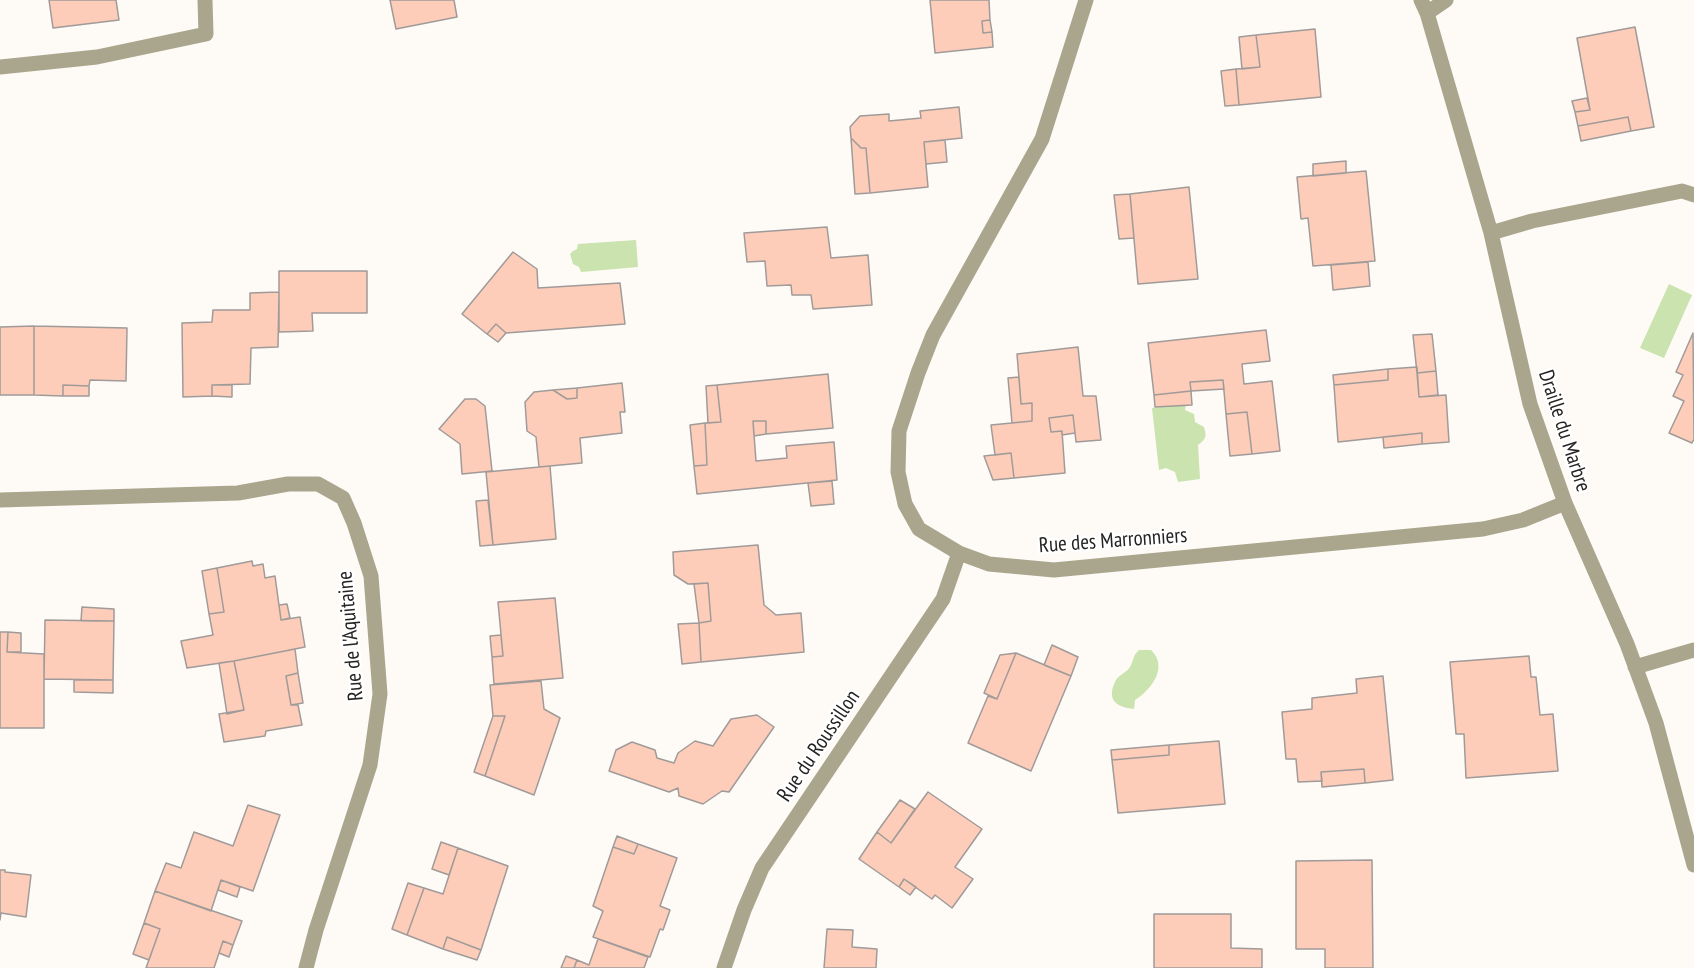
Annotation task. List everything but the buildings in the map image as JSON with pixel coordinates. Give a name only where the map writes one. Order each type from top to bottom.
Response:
[{"type":"street","points":[[0,67],[97,57],[206,34],[205,0]]},
{"type":"street","name":"Rue des Marronniers","points":[[1086,0],[1042,139],[933,335],[899,431],[898,472],[905,504],[919,529],[959,553],[989,564],[1054,570],[1483,529],[1522,520],[1565,503]]},
{"type":"street","points":[[1424,6],[1446,0]]},
{"type":"street","name":"Draille du Marbre","points":[[1424,6],[1491,233],[1530,404],[1565,503],[1627,644],[1656,723],[1694,866]]},
{"type":"street","points":[[1491,233],[1532,221],[1682,191],[1694,195]]},
{"type":"street","name":"Rue de l'Aquitaine","points":[[0,500],[237,493],[288,484],[318,484],[343,498],[354,523],[371,576],[380,694],[370,765],[316,930],[306,968]]},
{"type":"street","name":"Rue du Roussillon","points":[[724,968],[744,910],[762,868],[943,598],[959,553]]},
{"type":"street","points":[[1635,667],[1694,650]]},
{"type":"shaded area","points":[[636,240],[638,267],[581,272],[579,267],[573,264],[570,254],[577,249],[578,244]]},
{"type":"shaded area","points":[[1669,284],[1692,295],[1664,358],[1640,348]]},
{"type":"shaded area","points":[[1186,404],[1185,410],[1194,414],[1195,422],[1204,427],[1206,436],[1198,445],[1200,479],[1178,482],[1175,472],[1166,468],[1159,470],[1152,408]]},
{"type":"shaded area","points":[[1139,650],[1151,650],[1156,657],[1158,671],[1152,684],[1135,700],[1134,709],[1117,704],[1112,697],[1112,692],[1116,680],[1129,669]]}]
